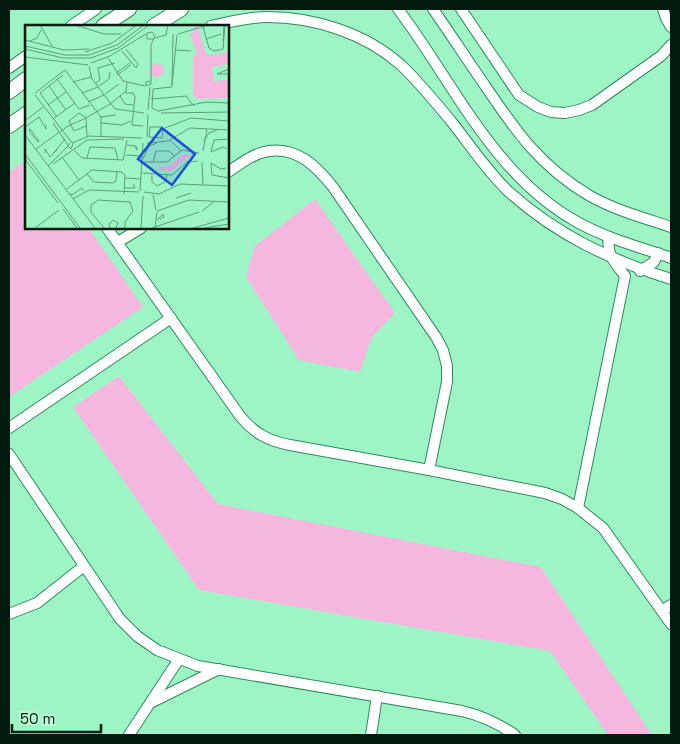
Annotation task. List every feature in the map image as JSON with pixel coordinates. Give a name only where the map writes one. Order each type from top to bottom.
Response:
[{"type":"street","points":[[72,25],[83,13],[96,9]]},
{"type":"street","points":[[105,25],[129,9]]},
{"type":"street","points":[[156,25],[181,9]]},
{"type":"street","points":[[398,9],[474,123],[496,152],[521,178],[548,202],[578,222],[609,237],[671,258]]},
{"type":"street","points":[[433,9],[517,132],[532,151],[550,168],[570,184],[614,208],[671,226]]},
{"type":"street","points":[[461,9],[518,95],[538,108],[551,112],[565,113],[592,105],[661,56],[671,45]]},
{"type":"street","points":[[663,9],[671,27]]},
{"type":"street","points":[[216,25],[239,20],[294,19],[322,24],[349,33],[375,46],[399,63],[420,83],[482,162],[507,190],[532,212],[582,244],[626,264],[671,279]]},
{"type":"street","points":[[9,68],[25,57]]},
{"type":"street","points":[[9,92],[25,81]]},
{"type":"street","points":[[9,126],[25,115]]},
{"type":"street","points":[[461,133],[474,123]]},
{"type":"street","points":[[229,171],[249,158],[268,151],[288,152],[306,159],[333,188],[436,337],[443,350],[447,366],[447,382],[429,470]]},
{"type":"street","points":[[109,229],[250,428],[275,442],[290,446],[429,470],[546,493],[562,499],[578,508],[603,528],[671,624]]},
{"type":"street","points":[[118,242],[139,229]]},
{"type":"street","points":[[578,508],[625,276],[610,256],[609,237]]},
{"type":"street","points":[[625,276],[642,270],[654,262],[658,253]]},
{"type":"street","points":[[9,428],[171,318]]},
{"type":"street","points":[[9,454],[120,619],[136,636],[157,650],[198,666],[482,716],[500,724],[515,735]]},
{"type":"street","points":[[9,614],[37,603],[84,566]]},
{"type":"street","points":[[662,611],[671,605]]},
{"type":"street","points":[[129,735],[179,659]]},
{"type":"street","points":[[151,702],[219,669]]},
{"type":"street","points":[[371,735],[377,696]]},
{"type":"shaded area","points":[[25,161],[25,229],[90,229],[143,307],[9,397],[9,172]]},
{"type":"shaded area","points":[[315,199],[395,313],[372,337],[360,372],[299,360],[246,277],[255,246]]},
{"type":"shaded area","points":[[119,376],[218,504],[541,567],[652,735],[608,735],[550,651],[199,590],[73,407]]}]
